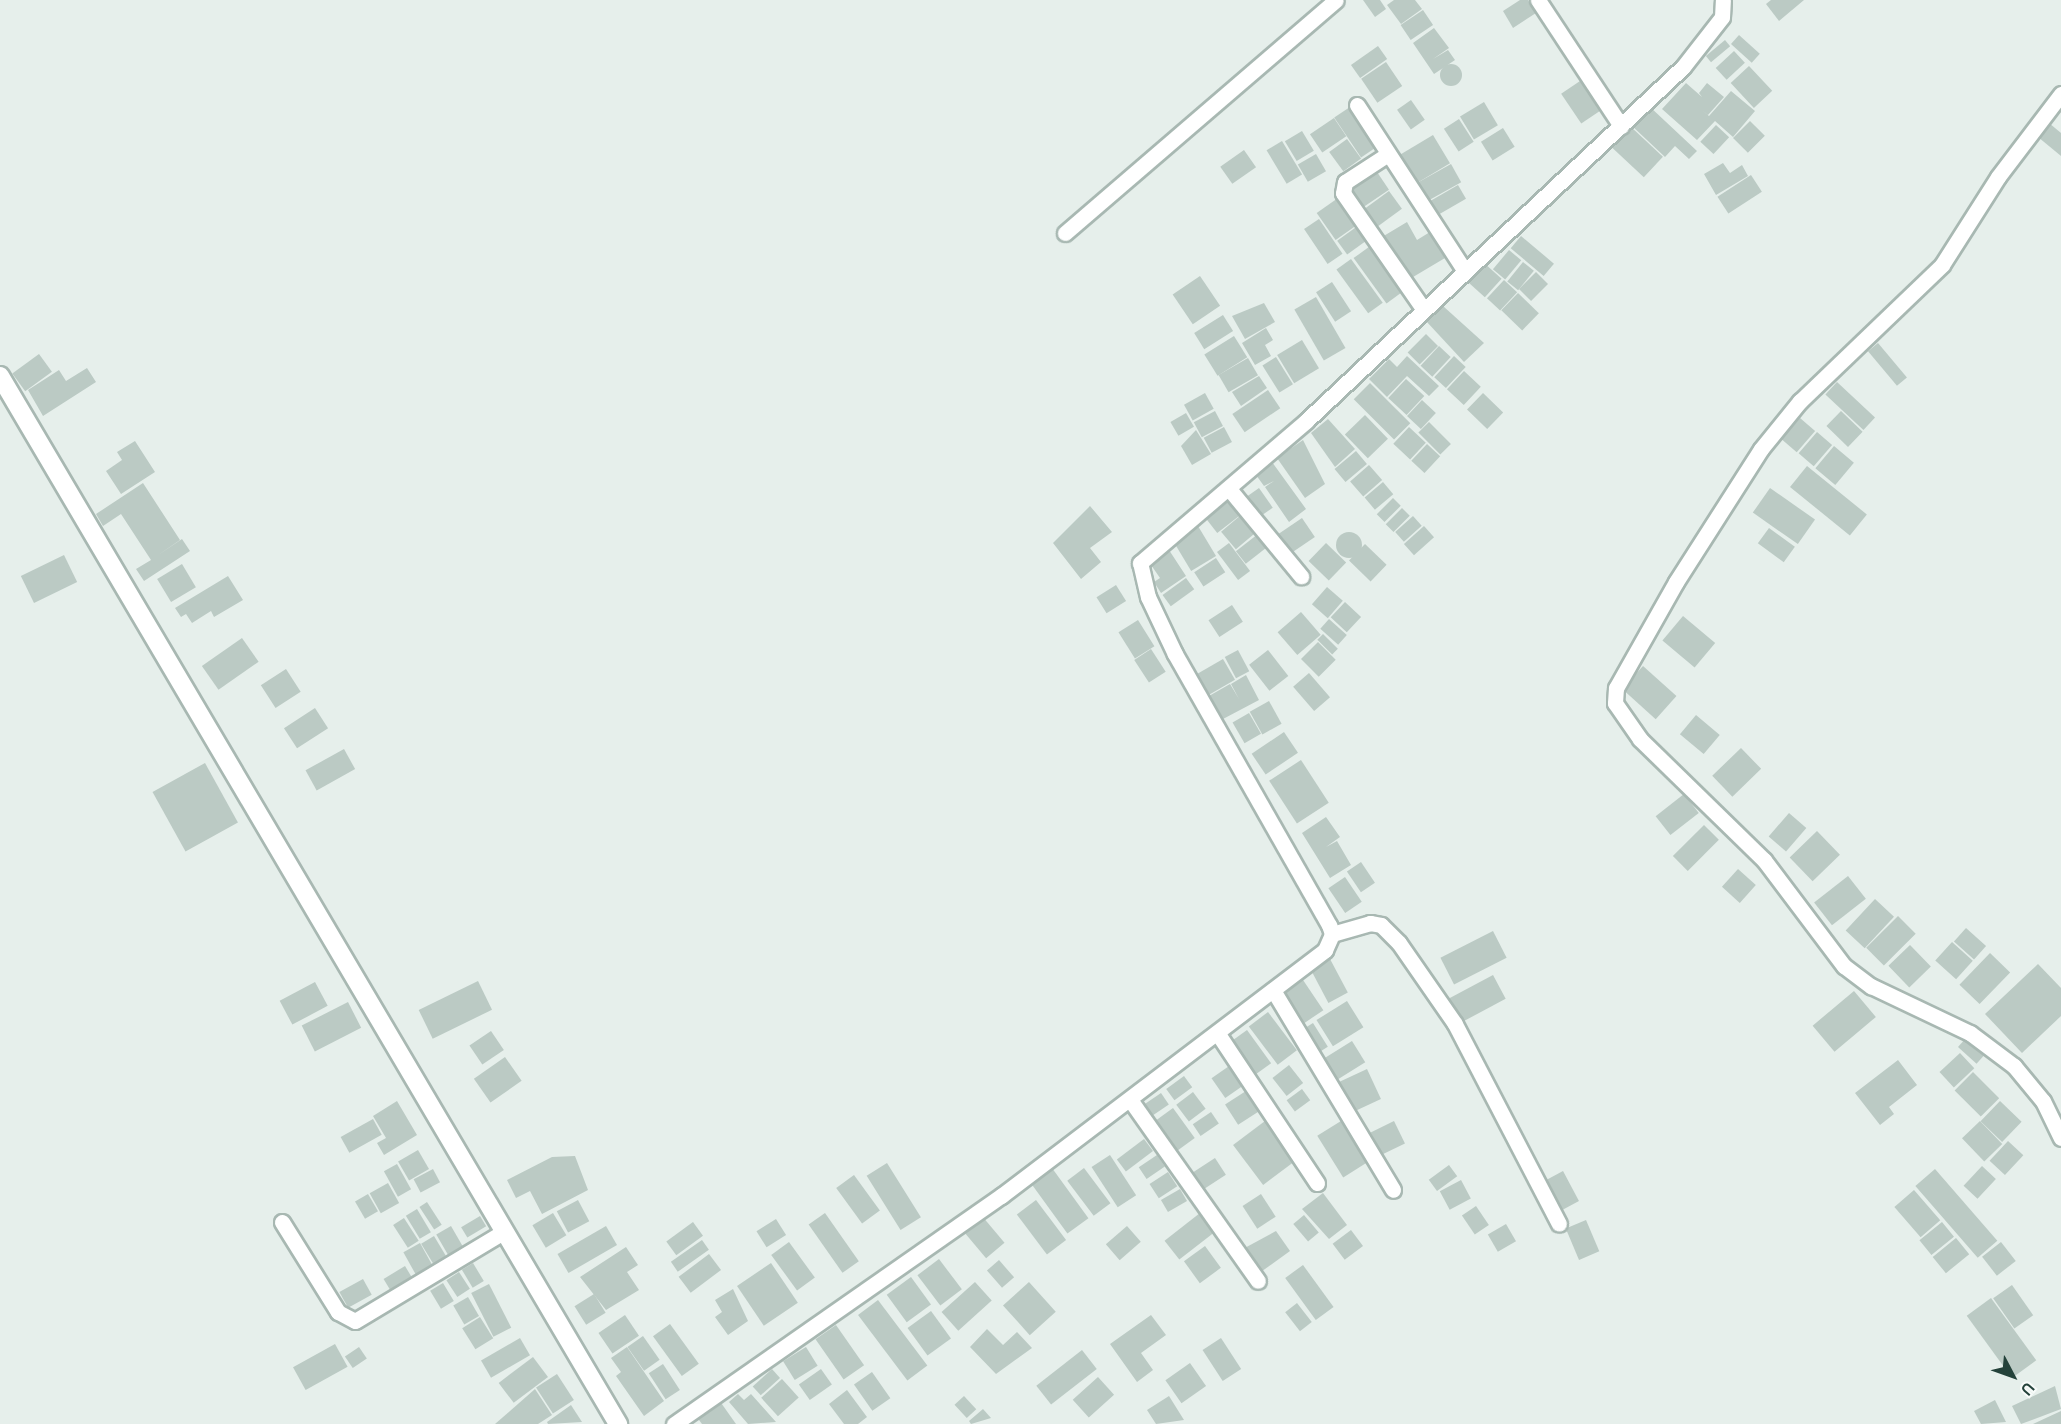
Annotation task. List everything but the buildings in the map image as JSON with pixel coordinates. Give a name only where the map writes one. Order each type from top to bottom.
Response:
[{"type":"main road","points":[[0,376],[506,1232],[612,1422]]},
{"type":"street","points":[[1065,233],[1336,0]]},
{"type":"street","points":[[1538,0],[1621,126]]},
{"type":"street","points":[[1332,934],[1148,597],[1140,563],[1230,490],[1424,310],[1464,268],[1621,126],[1709,38],[1722,16],[1723,0]]},
{"type":"street","points":[[2061,94],[1998,177],[1942,265],[1800,401],[1761,448],[1671,591],[1616,688],[1614,703],[1641,739],[1764,860],[1844,966],[1871,986],[1970,1033],[2014,1066],[2043,1101],[2061,1138]]},
{"type":"street","points":[[1357,105],[1464,268]]},
{"type":"street","points":[[1388,154],[1345,182],[1343,193],[1424,310]]},
{"type":"street","points":[[1230,490],[1301,576]]},
{"type":"street","points":[[1332,934],[1370,923],[1381,925],[1399,943],[1455,1024],[1559,1224]]},
{"type":"street","points":[[674,1424],[1131,1101],[1325,950],[1332,934]]},
{"type":"street","points":[[1273,990],[1393,1190]]},
{"type":"street","points":[[1218,1034],[1317,1183]]},
{"type":"street","points":[[1131,1101],[1258,1281]]},
{"type":"street","points":[[282,1222],[338,1312],[355,1322],[506,1232]]}]
